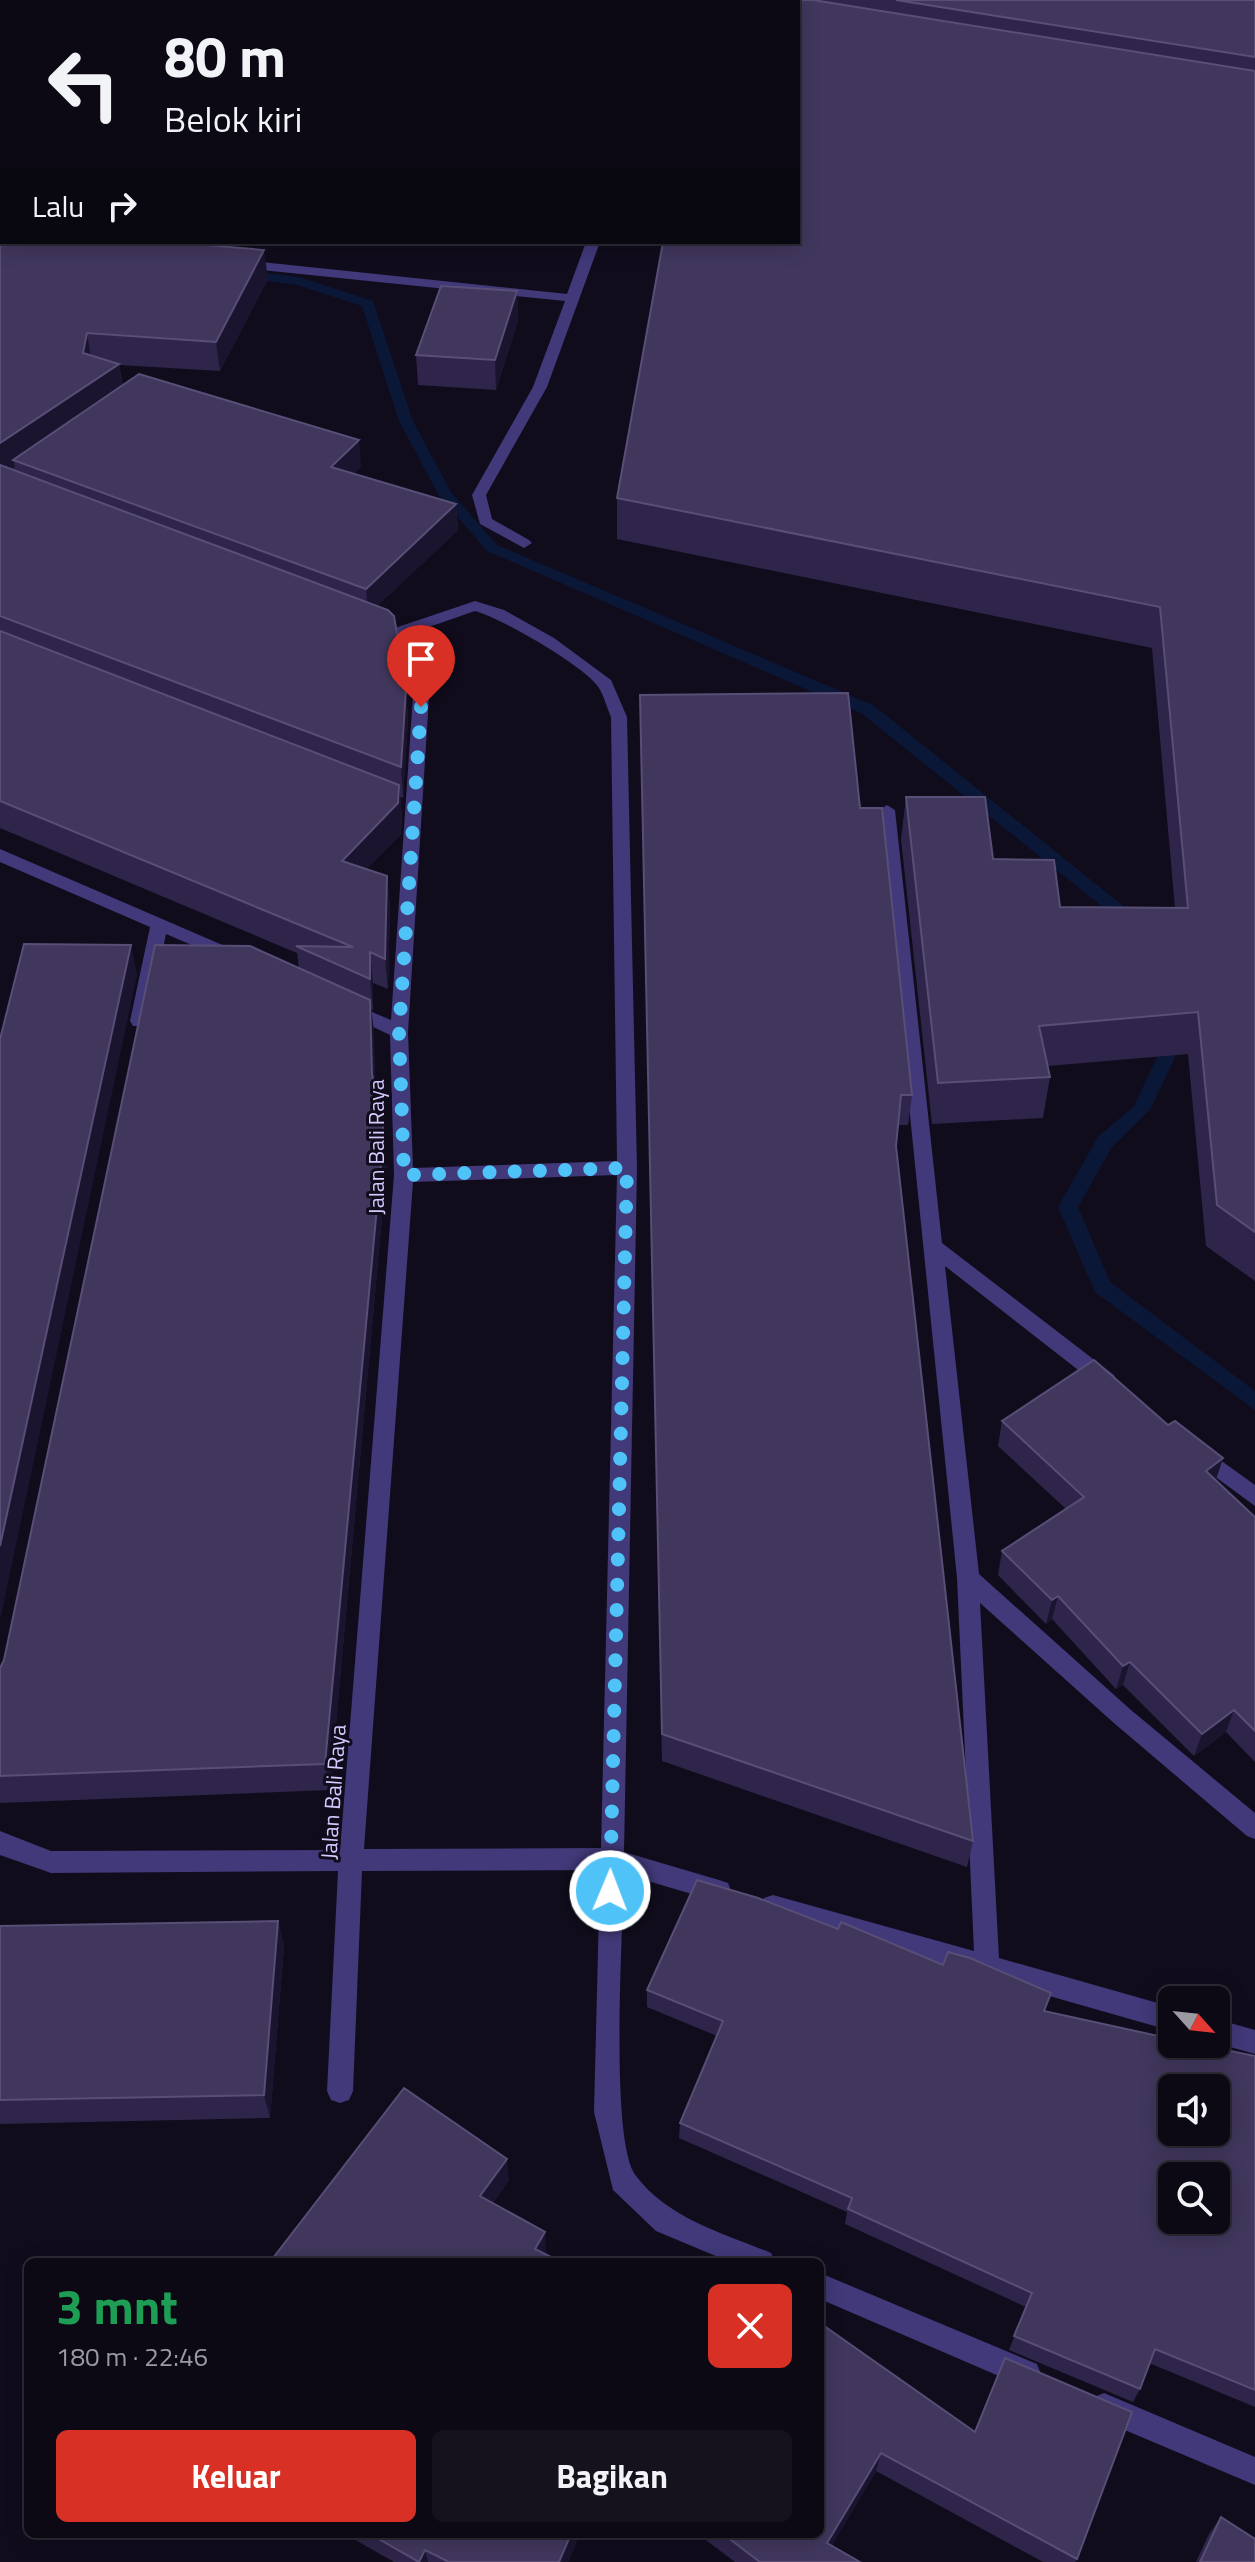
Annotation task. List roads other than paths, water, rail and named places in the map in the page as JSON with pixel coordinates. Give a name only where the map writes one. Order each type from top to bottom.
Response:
[{"type":"street","points":[[524,543],[485,521],[479,495],[540,387],[592,244]]},
{"type":"street","points":[[228,263],[571,298]]},
{"type":"street","points":[[363,621],[396,633],[475,606],[499,613],[548,641],[605,683],[619,717],[627,1168],[607,2112],[622,2181],[665,2222],[752,2258]]},
{"type":"street","name":"Jalan Bali Raya","points":[[340,2091],[351,1858],[404,1175],[399,1032],[409,810],[422,681],[414,651],[396,633]]},
{"type":"street","points":[[887,810],[936,1248],[954,1465],[968,1578],[987,1967]]},
{"type":"street","points":[[0,855],[259,968]]},
{"type":"street","points":[[134,1047],[160,923]]},
{"type":"street","points":[[329,1000],[399,1032]]},
{"type":"street","points":[[404,1175],[627,1168]]},
{"type":"street","points":[[936,1248],[1120,1392]]},
{"type":"street","points":[[1181,1439],[1255,1497]]},
{"type":"street","points":[[968,1578],[1123,1717],[1255,1828]]},
{"type":"street","points":[[0,1842],[13,1850],[51,1862],[611,1859],[1158,2015]]},
{"type":"street","points":[[1230,2035],[1255,2042]]},
{"type":"street","points":[[824,2288],[1052,2385]]},
{"type":"street","points":[[1081,2397],[1255,2471]]},
{"type":"waterway","points":[[243,274],[299,281],[368,304],[406,421],[445,494],[492,548],[867,709],[1136,925]]},
{"type":"waterway","points":[[1170,1030],[1168,1053],[1141,1110],[1105,1142],[1068,1207],[1102,1287],[1255,1402]]}]
